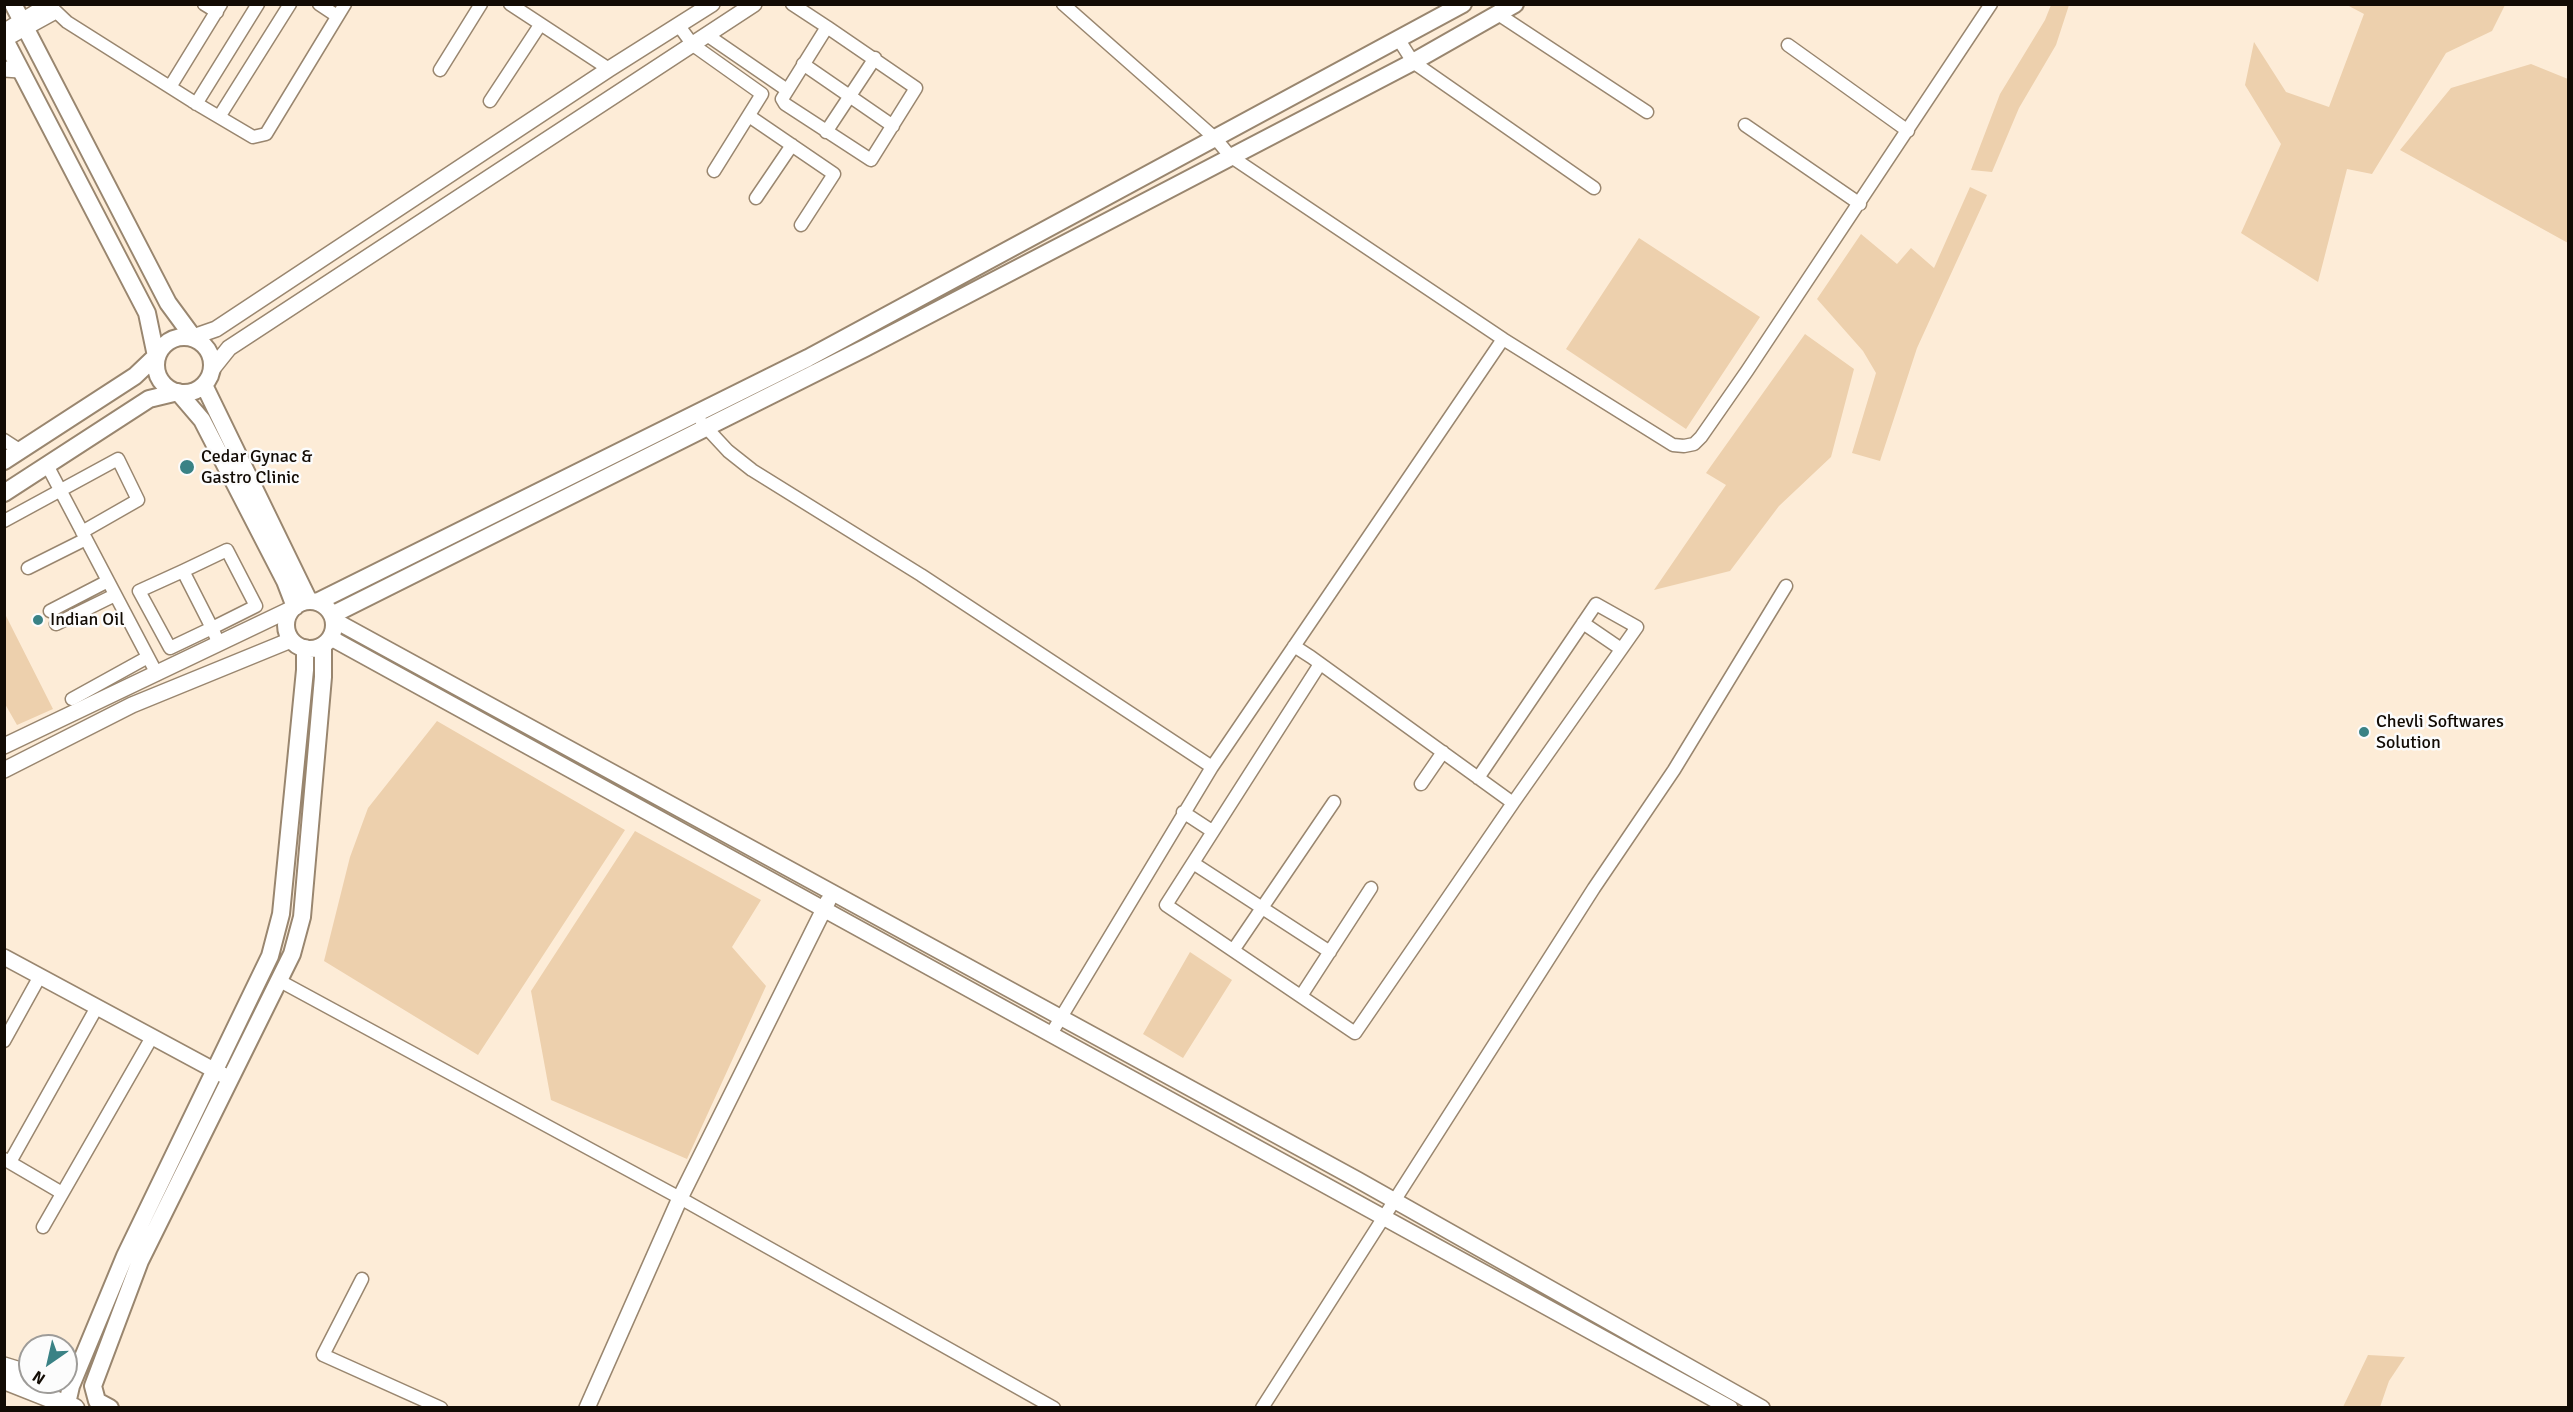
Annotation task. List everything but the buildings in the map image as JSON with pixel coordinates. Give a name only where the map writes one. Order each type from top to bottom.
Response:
[{"type":"main road","points":[[4,493],[149,399],[178,392],[187,393],[204,385],[213,368],[208,349],[193,337],[168,303],[13,4]]},
{"type":"main road","points":[[78,1356],[270,956],[281,914],[304,682],[298,644],[286,624],[289,615],[307,604],[808,358],[1463,4]]},
{"type":"main road","points":[[333,617],[707,429],[1413,62],[1515,4]]},
{"type":"main road","points":[[5,36],[12,69],[147,313],[156,356],[157,374],[162,382],[178,392],[202,420],[285,580],[307,604],[326,607],[333,617],[334,632],[327,642],[313,649],[298,644]]},
{"type":"main road","points":[[4,461],[135,376],[168,341],[176,337],[193,337]]},
{"type":"main road","points":[[204,385],[307,604]]},
{"type":"main road","points":[[110,1407],[97,1401],[93,1386],[140,1261],[292,954],[302,917],[327,642]]},
{"type":"main road","points":[[4,1380],[69,1406]]},
{"type":"street","points":[[170,87],[219,8],[204,4]]},
{"type":"street","points":[[196,104],[258,4]]},
{"type":"street","points":[[219,117],[290,4]]},
{"type":"street","points":[[319,4],[337,16]]},
{"type":"street","points":[[5,36],[50,7],[196,104],[253,137],[266,134],[345,4]]},
{"type":"street","points":[[440,69],[481,4]]},
{"type":"street","points":[[510,4],[609,69]]},
{"type":"street","points":[[193,337],[216,329],[609,69],[712,4]]},
{"type":"street","points":[[213,368],[230,348],[754,4]]},
{"type":"street","points":[[792,4],[875,58],[916,88],[871,160],[784,104],[782,99],[827,27]]},
{"type":"street","points":[[1063,4],[1216,139],[1230,156],[1503,339],[1673,445],[1684,446],[1694,444],[1701,436],[1747,371],[1991,4]]},
{"type":"street","points":[[1498,14],[1647,112]]},
{"type":"street","points":[[490,101],[540,25]]},
{"type":"street","points":[[679,26],[693,45],[761,93],[761,98],[714,171]]},
{"type":"street","points":[[707,35],[786,90]]},
{"type":"street","points":[[1399,40],[1413,62],[1594,188]]},
{"type":"street","points":[[1788,45],[1908,131]]},
{"type":"street","points":[[826,132],[875,58]]},
{"type":"street","points":[[803,64],[893,126]]},
{"type":"street","points":[[749,116],[834,174],[801,225]]},
{"type":"street","points":[[1745,125],[1860,204]]},
{"type":"street","points":[[756,198],[792,145]]},
{"type":"street","points":[[1051,1034],[1212,768],[1503,339]]},
{"type":"street","points":[[694,414],[728,451],[752,470],[921,575],[1212,768]]},
{"type":"street","points":[[4,440],[21,451]]},
{"type":"street","points":[[4,521],[118,459],[138,500],[28,568]]},
{"type":"street","points":[[47,465],[157,674]]},
{"type":"street","points":[[227,550],[256,606],[212,628],[170,648],[139,591],[227,550]]},
{"type":"street","points":[[183,571],[219,644]]},
{"type":"street","points":[[50,611],[108,581]]},
{"type":"street","points":[[1262,1407],[1594,888],[1674,770],[1786,586]]},
{"type":"street","points":[[56,624],[116,595]]},
{"type":"street","points":[[4,746],[307,604]]},
{"type":"street","points":[[1320,664],[1166,905],[1355,1033],[1637,627],[1596,604],[1478,778]]},
{"type":"street","points":[[333,617],[1395,1200],[1762,1407]]},
{"type":"street","points":[[1583,623],[1622,649]]},
{"type":"street","points":[[327,642],[824,910],[1730,1407]]},
{"type":"street","points":[[4,770],[132,705],[298,644]]},
{"type":"street","points":[[1294,646],[1513,803]]},
{"type":"street","points":[[72,699],[148,657]]},
{"type":"street","points":[[1421,784],[1443,752]]},
{"type":"street","points":[[1234,949],[1334,802]]},
{"type":"street","points":[[1184,812],[1212,831]]},
{"type":"street","points":[[1193,863],[1330,952]]},
{"type":"street","points":[[1301,996],[1371,888]]},
{"type":"street","points":[[587,1407],[680,1198],[833,891]]},
{"type":"street","points":[[4,957],[213,1071],[230,1078]]},
{"type":"street","points":[[4,1041],[40,976]]},
{"type":"street","points":[[278,980],[680,1198],[1054,1407]]},
{"type":"street","points":[[62,1193],[7,1161],[97,1007]]},
{"type":"street","points":[[43,1227],[152,1037]]},
{"type":"street","points":[[362,1279],[323,1355],[441,1407]]},
{"type":"shaded area","points":[[2051,5],[2069,5],[2056,45],[2019,108],[1992,172],[1971,170],[2000,94],[2045,20]]},
{"type":"shaded area","points":[[2347,5],[2505,5],[2492,31],[2446,53],[2372,174],[2347,169],[2318,282],[2241,233],[2281,144],[2245,85],[2254,42],[2286,92],[2329,107],[2364,14]]},
{"type":"shaded area","points":[[2531,64],[2568,79],[2568,243],[2400,150],[2451,88]]},
{"type":"shaded area","points":[[1970,187],[1987,195],[1917,348],[1880,461],[1852,453],[1876,373],[1863,351],[1817,299],[1861,234],[1897,264],[1911,248],[1934,268]]},
{"type":"shaded area","points":[[1639,238],[1760,317],[1686,429],[1566,349]]},
{"type":"shaded area","points":[[1805,334],[1854,369],[1831,457],[1779,506],[1730,571],[1654,590],[1726,485],[1706,473]]},
{"type":"shaded area","points":[[4,612],[53,709],[17,725],[5,704]]},
{"type":"shaded area","points":[[437,721],[625,830],[478,1055],[324,961],[350,857],[368,808]]},
{"type":"shaded area","points":[[635,831],[761,900],[732,947],[766,986],[687,1159],[551,1100],[531,991]]},
{"type":"shaded area","points":[[1190,952],[1232,980],[1183,1058],[1143,1034]]},
{"type":"shaded area","points":[[2368,1355],[2405,1357],[2389,1381],[2380,1407],[2343,1407]]},
{"type":"place","name":"Cedar Gynac & Gastro Clinic","points":[[187,467]]},
{"type":"place","name":"Indian Oil","points":[[38,620]]},
{"type":"place","name":"Chevli Softwares Solution","points":[[2364,732]]}]
